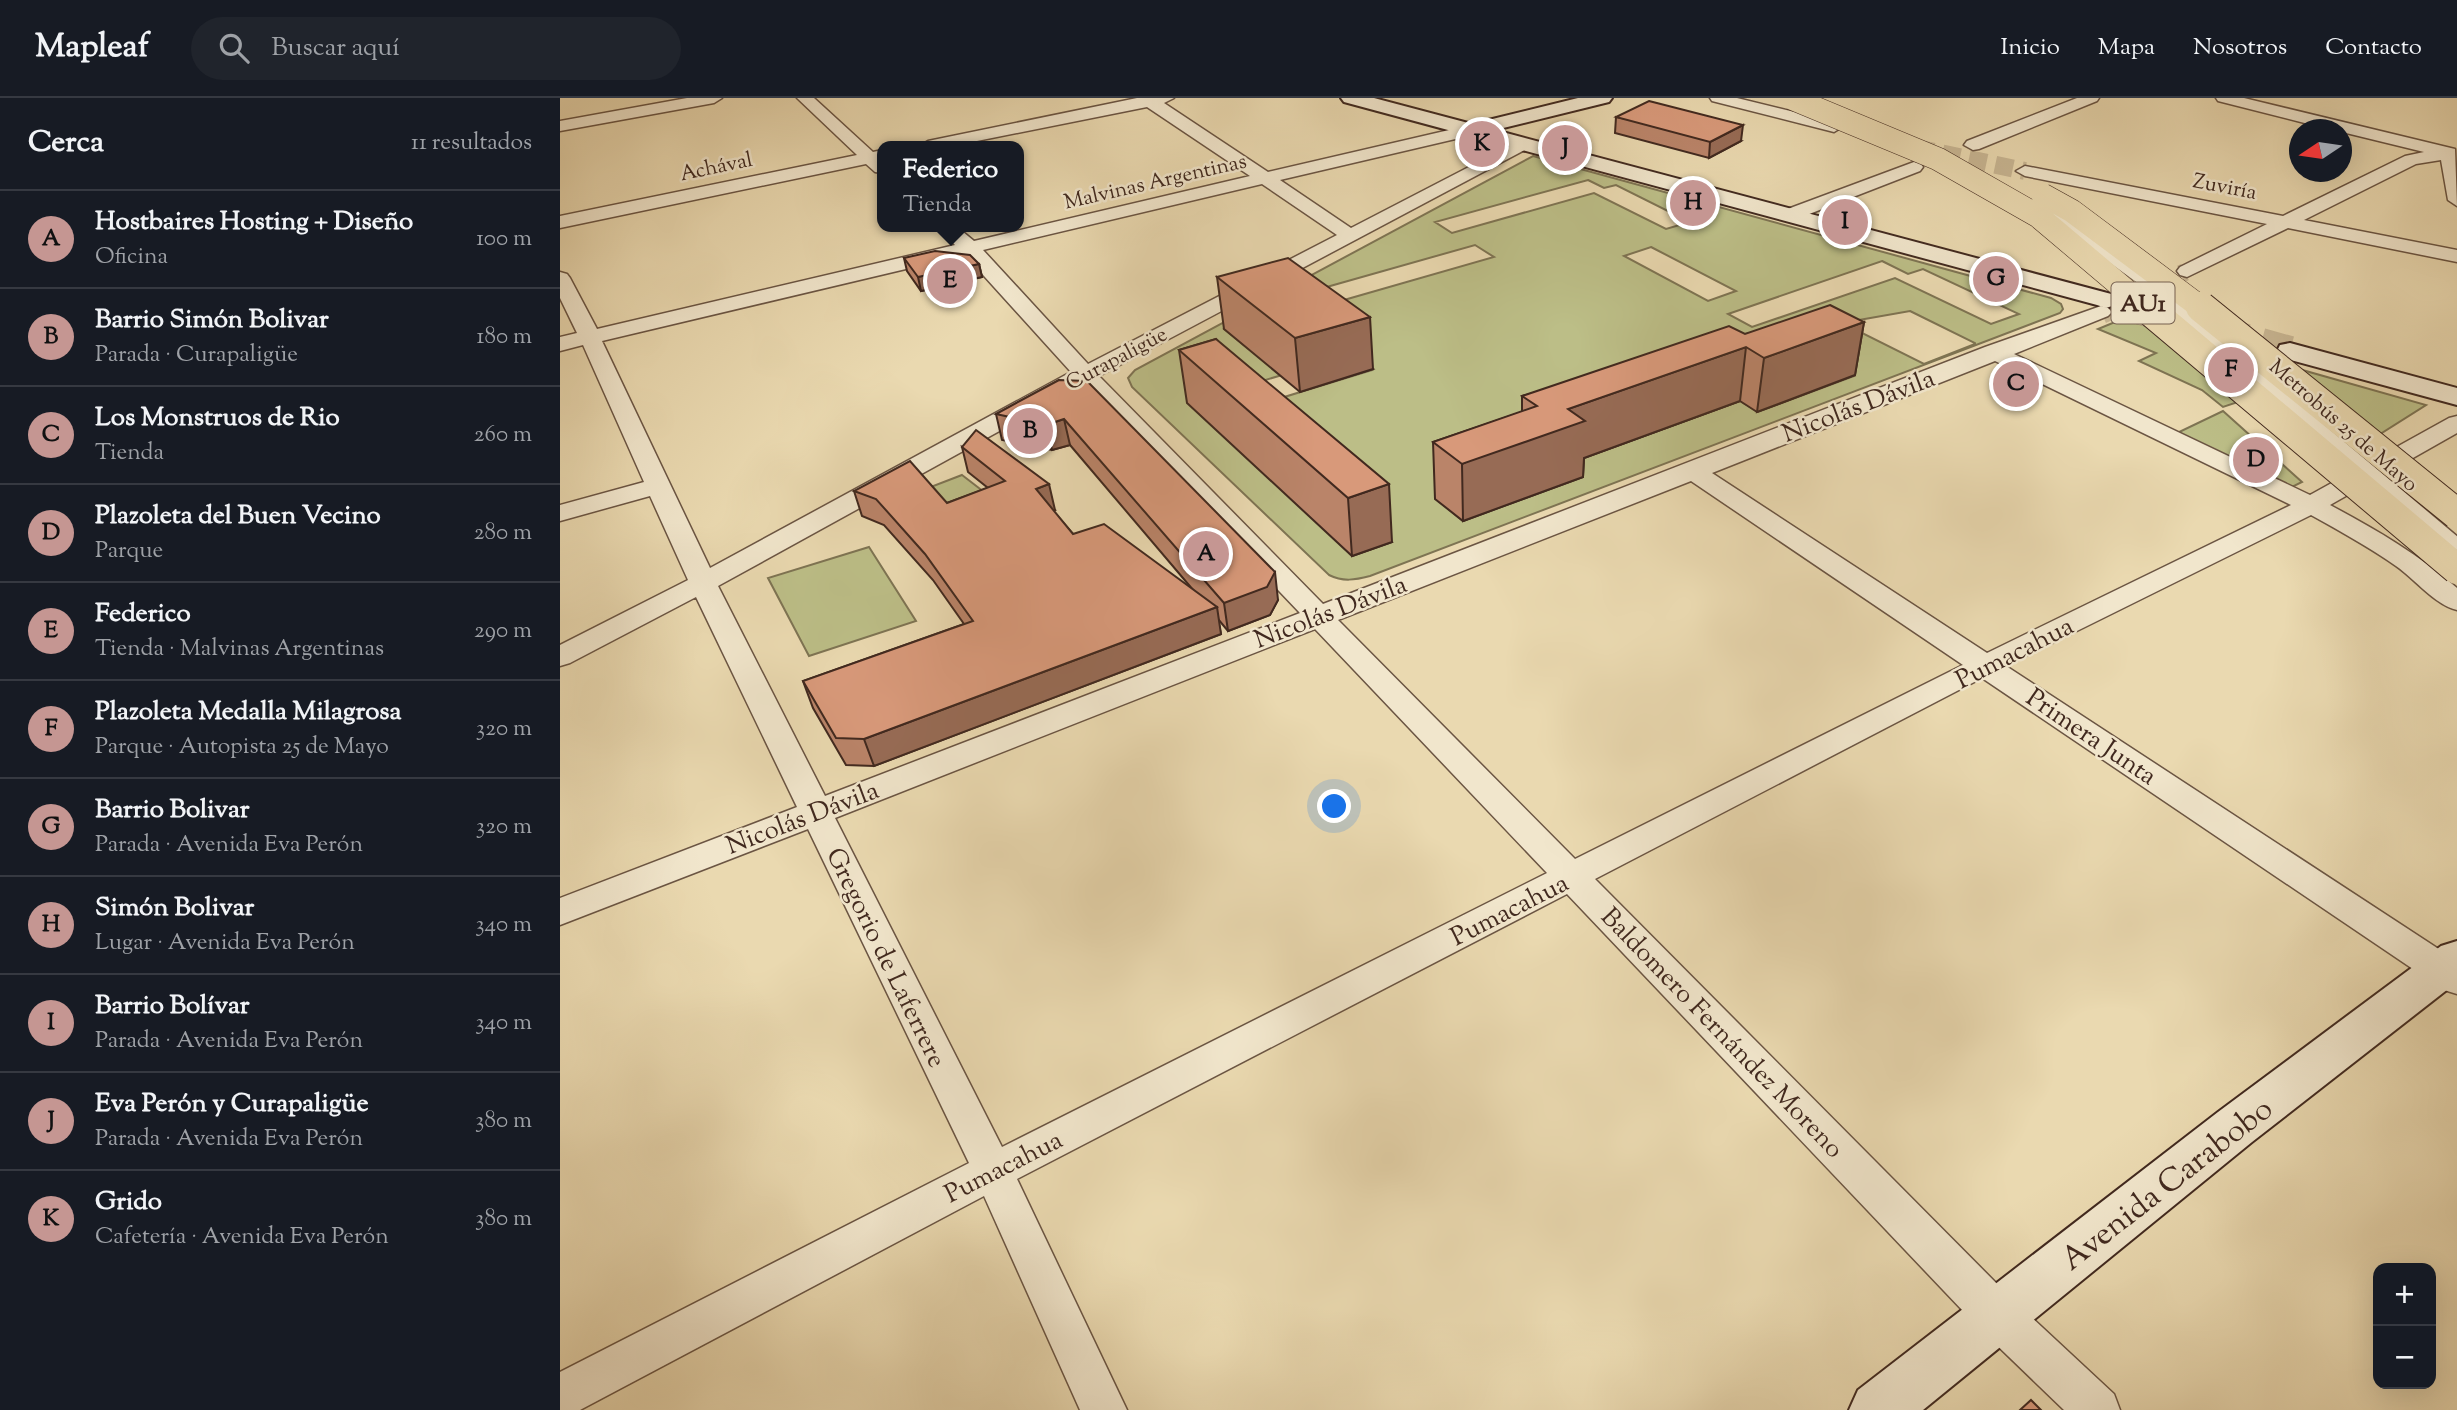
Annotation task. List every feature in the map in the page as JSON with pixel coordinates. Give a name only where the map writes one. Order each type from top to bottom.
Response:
[{"type":"highway","name":"AU1","points":[[1791,98],[1938,159],[2038,216],[2457,569]]},
{"type":"highway","name":"AU1","points":[[1838,98],[1971,155],[2072,211],[2164,277],[2457,514]]},
{"type":"main road","points":[[1351,98],[1791,214],[2104,306]]},
{"type":"main road","points":[[1475,129],[1529,118],[1602,98]]},
{"type":"main road","points":[[1527,144],[1616,98]]},
{"type":"main road","points":[[1529,118],[1552,120],[1558,124],[1558,128]]},
{"type":"main road","points":[[2290,351],[2457,397]]},
{"type":"main road","name":"Avenida Carabobo","points":[[1878,1410],[2235,1128],[2452,969]]},
{"type":"street","points":[[560,126],[714,98]]},
{"type":"street","points":[[805,98],[877,160]]},
{"type":"street","points":[[1718,98],[1834,127]]},
{"type":"street","points":[[1973,145],[2091,98]]},
{"type":"street","points":[[2224,98],[2454,150]]},
{"type":"street","points":[[952,141],[1155,99],[1265,179],[1351,236]]},
{"type":"street","name":"Malvinas Argentinas","points":[[1024,225],[1265,179],[1475,129]]},
{"type":"street","name":"Curapaligüe","points":[[560,657],[702,583],[1085,374],[1527,144]]},
{"type":"street","points":[[2454,150],[2457,200]]},
{"type":"street","points":[[2187,271],[2411,160],[2454,150]]},
{"type":"street","name":"Achával","points":[[560,222],[877,161]]},
{"type":"street","points":[[1791,214],[1914,167]]},
{"type":"street","name":"Zuviría","points":[[2025,170],[2457,256]]},
{"type":"street","name":"Malvinas Argentinas","points":[[575,341],[984,232]]},
{"type":"street","name":"Baldomero Fernández Moreno","points":[[958,237],[1085,374],[1997,1315],[2098,1410]]},
{"type":"street","name":"Gregorio de Laferrere","points":[[560,278],[575,341],[657,486],[702,583],[993,1171],[1104,1410]]},
{"type":"street","name":"Nicolás Dávila","points":[[560,912],[1993,352],[2104,306]]},
{"type":"street","points":[[1993,352],[2311,505],[2384,544],[2426,573],[2457,602]]},
{"type":"street","name":"Pumacahua","points":[[560,1396],[993,1171],[1985,665],[2311,505],[2457,423]]},
{"type":"street","name":"Primera Junta","points":[[1691,470],[2452,969]]},
{"type":"street","points":[[560,513],[657,486]]},
{"type":"lane","name":"Metrobús 25 de Mayo","points":[[1815,98],[1953,156],[2053,214],[2144,282],[2457,544]]},
{"type":"green space","points":[[1533,156],[2051,298],[2061,304],[2063,309],[2060,313],[1370,576],[1349,580],[1329,575],[1132,387],[1128,378],[1135,370]],"holes":[[[1588,180],[1604,188],[1616,185],[1690,222],[1666,229],[1594,193],[1452,233],[1435,222]],[[1475,245],[1494,257],[1337,302],[1244,345],[1224,329],[1302,294]],[[1651,247],[1736,291],[1708,301],[1624,256]],[[1882,261],[1908,274],[1923,269],[2019,314],[1991,324],[1895,278],[1752,327],[1728,314]],[[1910,311],[1975,343],[1924,364],[1842,323]],[[1352,354],[1372,370],[1242,410],[1209,397]],[[1823,358],[1854,376],[1758,412],[1740,401],[1567,464],[1463,521],[1436,499]]]},
{"type":"green space","points":[[2129,321],[2426,405],[2377,436],[2307,379],[2223,407],[2202,390],[2139,361],[2156,353],[2098,329],[2115,322]]},
{"type":"green space","points":[[2223,411],[2302,482],[2290,488],[2177,433]]},
{"type":"green space","points":[[962,475],[997,502],[963,516],[928,488]]},
{"type":"green space","points":[[869,547],[916,621],[809,656],[768,578]]},
{"type":"building","points":[[1649,101],[1743,125],[1710,142],[1616,117]]},
{"type":"building","points":[[935,251],[970,255],[979,264],[918,277],[904,258]]},
{"type":"building","points":[[1288,258],[1370,317],[1295,338],[1217,277]]},
{"type":"building","points":[[1830,305],[1864,322],[1764,358],[1746,347],[1568,409],[1585,421],[1462,464],[1433,442],[1537,406],[1522,396],[1729,326],[1745,334]]},
{"type":"building","points":[[1216,339],[1389,484],[1348,498],[1179,350]]},
{"type":"building","points":[[1059,380],[1087,381],[1275,572],[1267,587],[1224,603],[1064,419],[1046,425],[996,414]]},
{"type":"building","points":[[976,430],[1049,484],[1036,489],[1073,534],[1104,524],[1217,607],[864,739],[836,738],[803,681],[973,621],[925,554],[876,499],[854,491],[910,461],[947,503],[1005,481],[962,447]]},
{"type":"building","points":[[2031,1400],[2041,1410],[2020,1410]]},
{"type":"tunnel","points":[[1916,148],[2025,171]]},
{"type":"tunnel","points":[[2108,309],[2185,272]]},
{"type":"tunnel","points":[[2106,300],[2137,309]]},
{"type":"tunnel","points":[[2101,312],[2112,307]]},
{"type":"tunnel","points":[[2131,307],[2290,351]]},
{"type":"place","name":"Grido","points":[[1482,144]]},
{"type":"place","name":"Eva Perón y Curapaligüe","points":[[1565,148]]},
{"type":"place","name":"Simón Bolivar","points":[[1693,203]]},
{"type":"place","name":"Barrio Bolívar","points":[[1845,222]]},
{"type":"place","name":"Barrio Bolivar","points":[[1996,279]]},
{"type":"place","name":"Federico","points":[[950,281]]},
{"type":"place","name":"Plazoleta Medalla Milagrosa","points":[[2231,370]]},
{"type":"place","name":"Los Monstruos de Rio","points":[[2016,384]]},
{"type":"place","name":"Barrio Simón Bolivar","points":[[1030,431]]},
{"type":"place","name":"Plazoleta del Buen Vecino","points":[[2256,460]]},
{"type":"place","name":"Hostbaires Hosting + Diseño","points":[[1206,554]]}]
